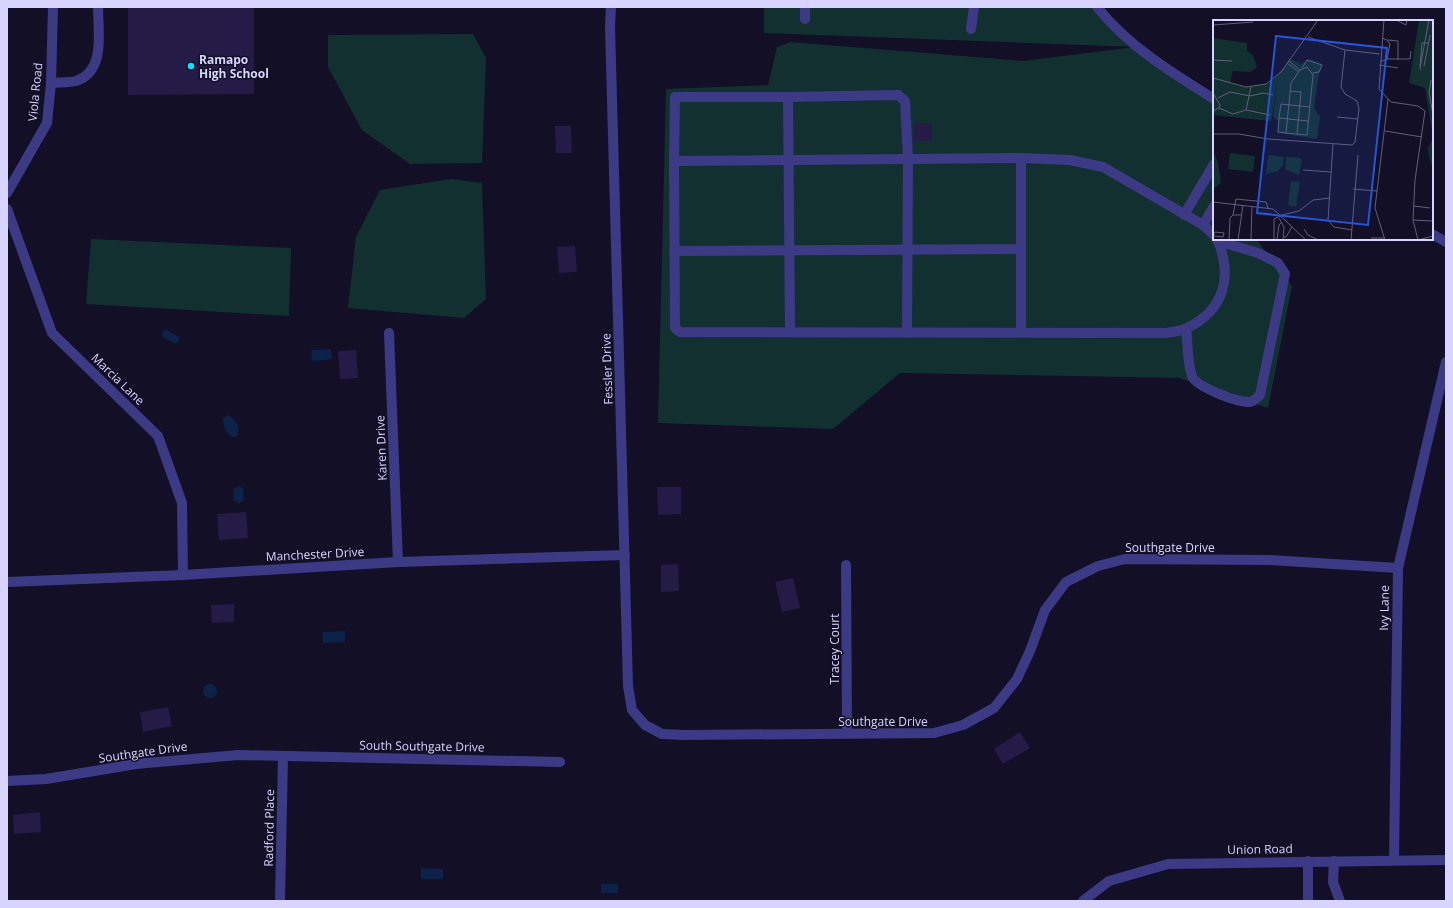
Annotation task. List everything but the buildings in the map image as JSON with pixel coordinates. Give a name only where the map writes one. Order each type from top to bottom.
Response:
[{"type":"street","name":"Viola Road","points":[[7,194],[47,124],[51,83],[53,7]]},
{"type":"street","points":[[51,83],[76,81],[90,72],[97,58],[98,7]]},
{"type":"street","name":"Fessler Drive","points":[[611,7],[610,34],[628,686],[632,710],[645,725]]},
{"type":"street","points":[[805,7],[805,19]]},
{"type":"street","points":[[971,30],[974,7]]},
{"type":"street","points":[[1097,7],[1108,20],[1164,69],[1213,98]]},
{"type":"street","points":[[908,333],[908,159],[905,100],[902,96],[676,97],[674,161],[675,328],[680,332],[908,333],[1022,332],[1166,333],[1186,329],[1206,316],[1220,296],[1226,279],[1224,255],[1217,240]]},
{"type":"street","points":[[788,97],[788,250],[790,332]]},
{"type":"street","points":[[674,161],[1021,158],[1070,160],[1103,167],[1202,225],[1213,235]]},
{"type":"street","points":[[1021,158],[1022,332]]},
{"type":"street","points":[[1184,215],[1213,166]]},
{"type":"street","points":[[1202,225],[1213,208]]},
{"type":"street","name":"Marcia Lane","points":[[7,209],[52,333],[158,436],[182,503],[183,575]]},
{"type":"street","points":[[1433,235],[1446,242]]},
{"type":"street","points":[[1186,329],[1190,369],[1197,382],[1206,388],[1239,400],[1248,402],[1255,400],[1260,396],[1285,274],[1278,263],[1221,240]]},
{"type":"street","points":[[674,251],[1021,249]]},
{"type":"street","name":"Karen Drive","points":[[389,333],[398,562]]},
{"type":"street","name":"Ivy Lane","points":[[1394,859],[1398,568],[1446,362]]},
{"type":"street","name":"Manchester Drive","points":[[7,582],[183,575],[398,562],[625,555]]},
{"type":"street","name":"Southgate Drive","points":[[645,725],[662,734],[678,735],[934,733],[963,725],[994,708],[1017,679],[1030,651],[1044,610],[1066,582],[1098,566],[1125,559],[1269,560],[1398,568]]},
{"type":"street","name":"Tracey Court","points":[[846,565],[847,734]]},
{"type":"street","name":"Southgate Drive","points":[[7,781],[46,779],[136,764],[197,758],[238,755],[283,756]]},
{"type":"street","name":"South Southgate Drive","points":[[283,756],[560,762]]},
{"type":"street","name":"Radford Place","points":[[280,901],[283,756]]},
{"type":"street","points":[[1308,860],[1308,901]]},
{"type":"street","name":"Union Road","points":[[1084,901],[1109,882],[1168,864],[1308,860],[1446,860]]},
{"type":"street","points":[[1334,860],[1333,882],[1340,901]]},
{"type":"green space","points":[[764,7],[1097,7],[1108,20],[1213,98],[1213,240],[1257,240],[1292,286],[1268,408],[1179,378],[900,373],[833,429],[658,423],[666,89],[768,85],[777,47],[791,42],[1023,61],[1135,47],[764,33]]},
{"type":"green space","points":[[473,34],[486,58],[482,163],[410,164],[362,130],[328,67],[328,35]]},
{"type":"green space","points":[[451,179],[482,183],[486,299],[464,318],[348,308],[356,237],[380,190]]},
{"type":"green space","points":[[91,239],[291,248],[289,316],[86,304]]},
{"type":"water","points":[[165,329],[180,338],[176,344],[161,336]]},
{"type":"water","points":[[331,349],[332,359],[312,361],[311,350]]},
{"type":"water","points":[[229,415],[234,419],[238,428],[238,434],[236,437],[233,437],[227,433],[224,428],[223,418]]},
{"type":"water","points":[[238,486],[243,488],[244,500],[239,504],[234,500],[233,490]]},
{"type":"water","points":[[345,631],[345,642],[323,643],[323,632]]},
{"type":"water","points":[[210,684],[215,686],[217,691],[215,696],[210,698],[205,696],[203,691],[205,686]]},
{"type":"water","points":[[421,868],[443,869],[443,879],[421,879]]},
{"type":"water","points":[[601,884],[618,884],[618,893],[601,893]]},
{"type":"place","name":"Ramapo High School","points":[[191,66]]}]
